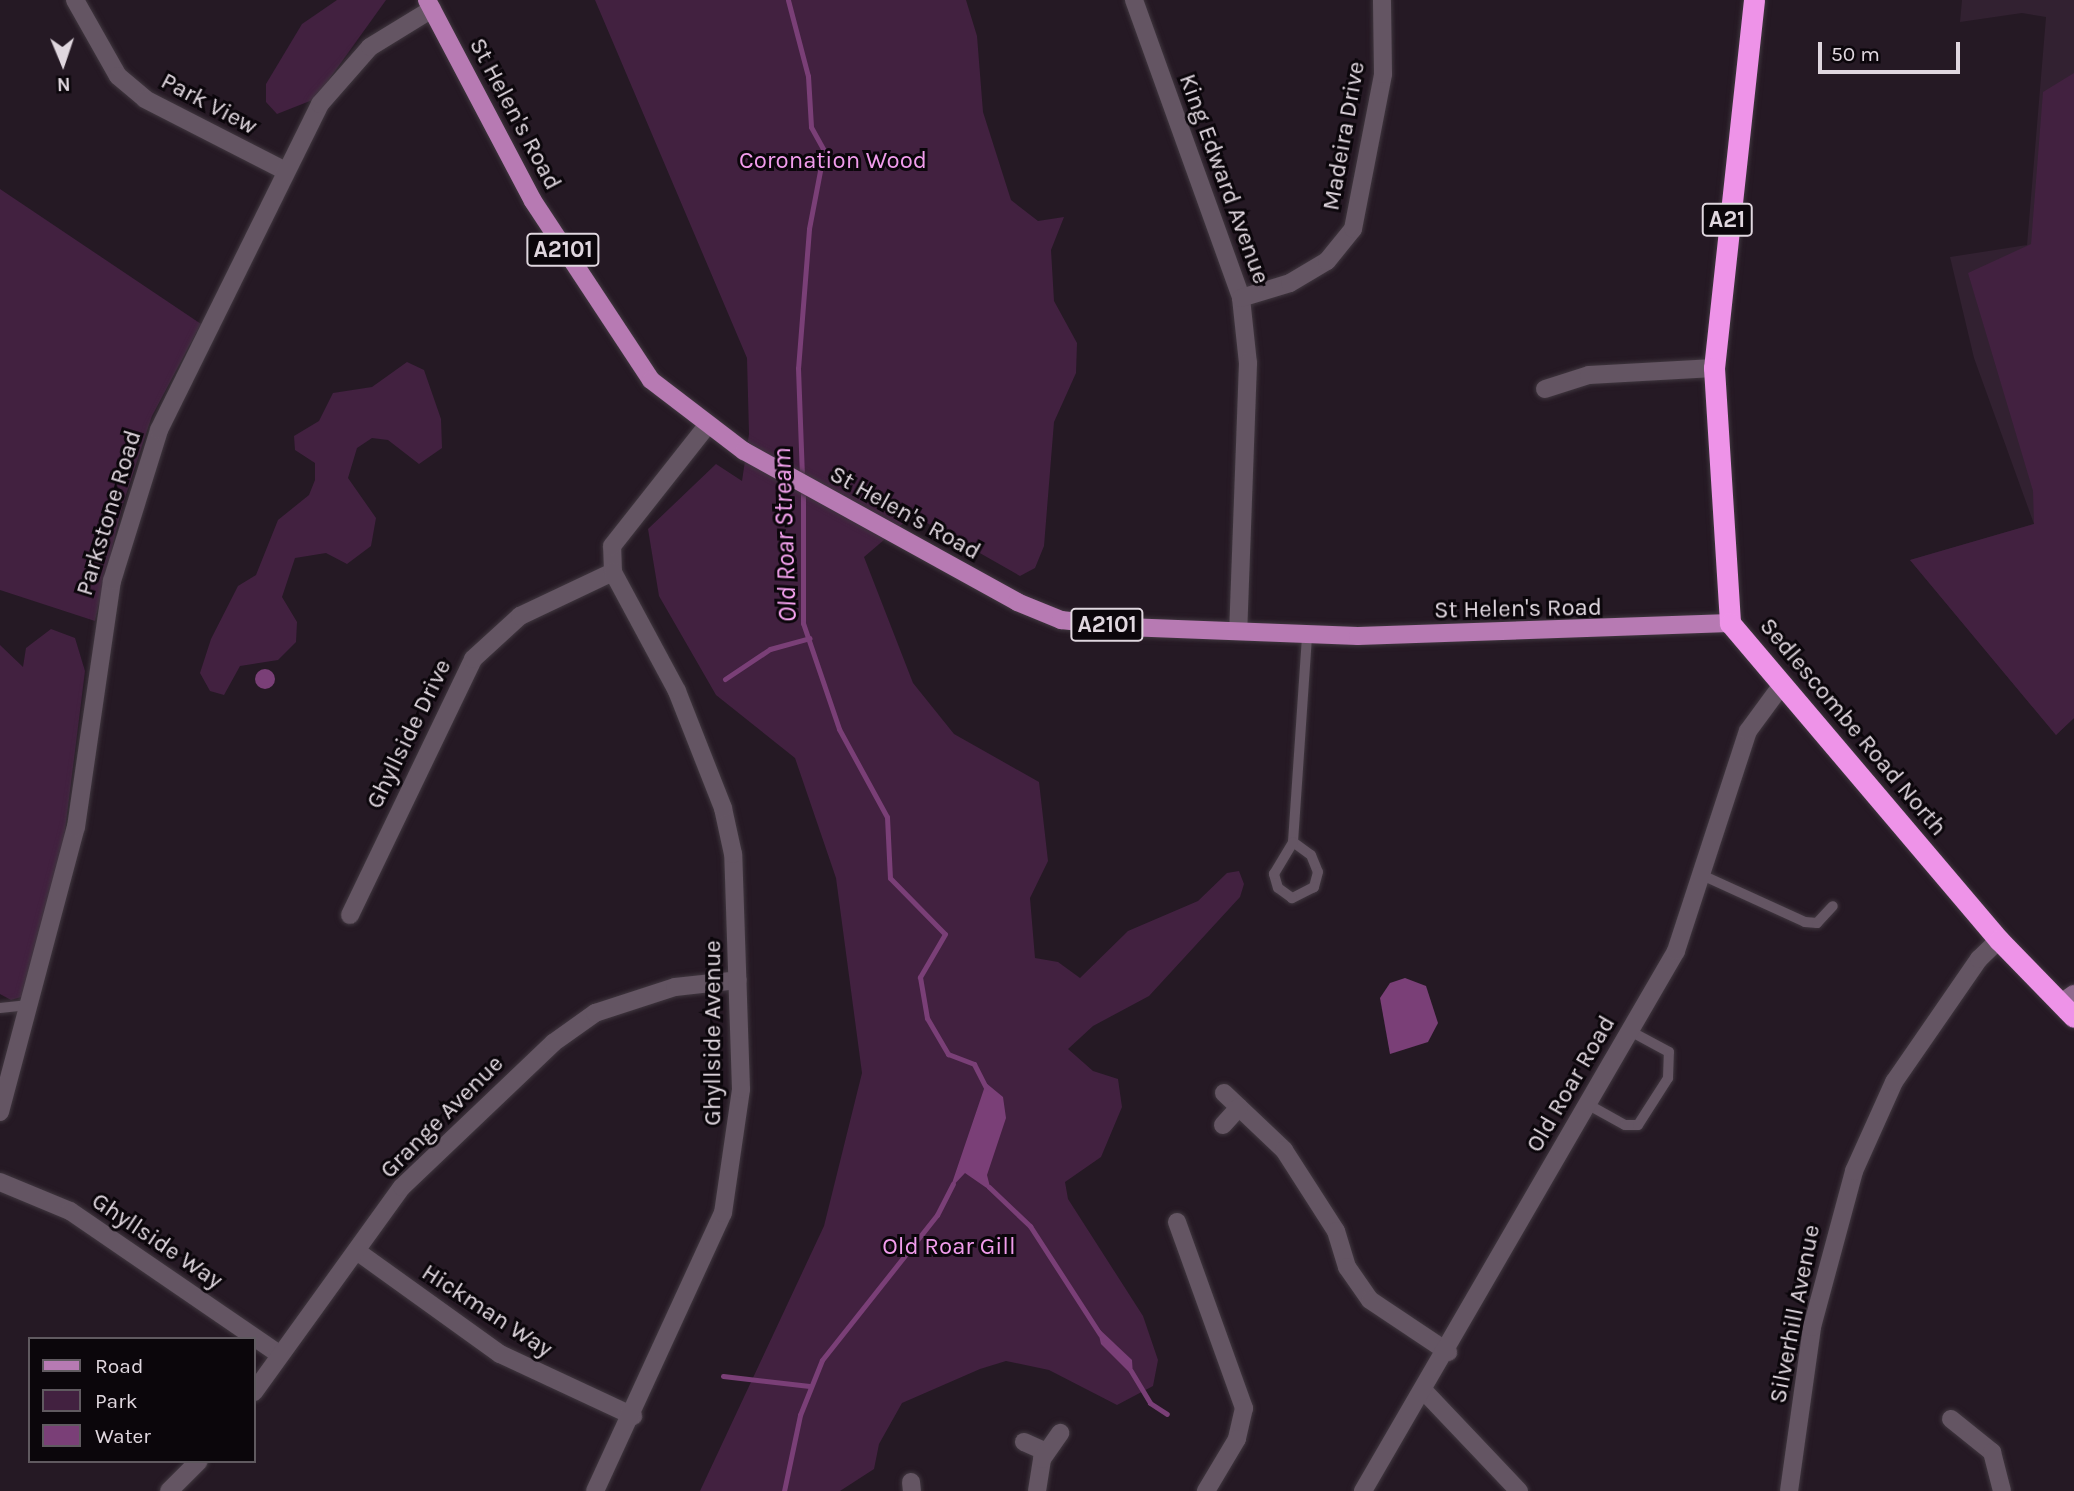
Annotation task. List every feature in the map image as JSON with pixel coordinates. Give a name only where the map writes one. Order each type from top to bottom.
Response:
[{"type":"highway","name":"Sedlescombe Road North","points":[[1754,0],[1714,368],[1730,624],[1999,940],[2070,1004]]},
{"type":"main road","name":"St Helen's Road","points":[[430,4],[533,201],[603,316],[651,380],[706,426],[744,451],[879,526],[1060,620],[1307,634],[1516,635],[1730,624]]},
{"type":"street","name":"Park View","points":[[75,0],[118,76],[145,99],[284,170]]},
{"type":"street","name":"King Edward Avenue","points":[[1134,0],[1241,298],[1248,363],[1238,631]]},
{"type":"street","name":"Madeira Drive","points":[[1241,298],[1290,283],[1327,261],[1353,229],[1382,74],[1382,0]]},
{"type":"street","name":"Parkstone Road","points":[[0,1112],[32,1005],[76,827],[102,624],[123,534],[159,430],[284,170],[346,67],[388,32],[430,4]]},
{"type":"street","points":[[1545,389],[1589,375],[1714,368]]},
{"type":"street","points":[[613,572],[612,546],[706,426]]},
{"type":"street","name":"Ghyllside Drive","points":[[350,915],[473,659],[520,616],[613,572]]},
{"type":"street","name":"Ghyllside Avenue","points":[[595,1491],[633,1416],[733,1179],[741,1089],[733,854],[723,808],[677,691],[613,572]]},
{"type":"street","name":"Old Roar Road","points":[[1363,1491],[1448,1352],[1676,951],[1704,876],[1748,731],[1781,686]]},
{"type":"street","name":"Silverhill Avenue","points":[[1789,1491],[1812,1327],[1854,1171],[1894,1082],[1979,959],[1999,940]]},
{"type":"street","name":"Grange Avenue","points":[[256,1389],[279,1354],[358,1252],[402,1187],[553,1043],[595,1013],[675,987],[738,980]]},
{"type":"street","points":[[1224,1093],[1284,1150],[1311,1188],[1370,1300],[1448,1352]]},
{"type":"street","points":[[1223,1125],[1239,1107]]},
{"type":"street","name":"Ghyllside Way","points":[[0,1182],[70,1211],[254,1337]]},
{"type":"street","points":[[1177,1222],[1193,1239],[1244,1408],[1237,1439],[1206,1491]]},
{"type":"street","name":"Hickman Way","points":[[358,1252],[500,1354],[633,1416]]},
{"type":"street","name":"Ghyllside Way","points":[[256,1338],[279,1354]]},
{"type":"street","points":[[1424,1391],[1519,1491]]},
{"type":"street","points":[[1951,1419],[1992,1452],[2002,1491]]},
{"type":"street","points":[[1037,1491],[1046,1452],[1060,1433]]},
{"type":"street","points":[[1024,1442],[1046,1452]]},
{"type":"street","points":[[169,1491],[197,1463]]},
{"type":"lane","points":[[1293,842],[1311,855],[1318,872],[1314,887],[1292,898],[1278,888],[1274,874],[1293,842],[1307,634]]},
{"type":"lane","points":[[1704,876],[1805,922],[1817,923],[1833,906]]},
{"type":"lane","points":[[0,1007],[32,1005]]},
{"type":"lane","points":[[1587,1104],[1625,1125],[1638,1125],[1668,1078],[1669,1052],[1630,1031]]},
{"type":"shaded area","points":[[1962,0],[2074,0],[2074,718],[2056,735],[1910,560],[2034,524],[1974,358],[1950,257],[2027,245],[2046,17],[2022,13],[1960,22]]},
{"type":"green space","points":[[337,0],[386,0],[315,99],[277,114],[266,102],[266,84],[302,24]]},
{"type":"green space","points":[[595,0],[966,0],[977,36],[983,112],[1011,200],[1038,221],[1064,217],[1051,250],[1054,301],[1077,343],[1076,373],[1054,422],[1044,546],[1035,568],[1020,576],[913,515],[864,557],[913,683],[954,734],[1039,782],[1048,861],[1030,898],[1035,958],[1058,962],[1080,978],[1128,931],[1198,901],[1227,873],[1239,871],[1244,884],[1240,897],[1149,996],[1093,1026],[1068,1049],[1093,1071],[1118,1079],[1122,1107],[1101,1157],[1065,1182],[1068,1199],[1143,1316],[1158,1360],[1153,1386],[1117,1405],[1049,1370],[1006,1361],[980,1369],[902,1403],[879,1444],[874,1469],[840,1491],[700,1491],[824,1226],[862,1073],[836,878],[795,758],[716,695],[659,596],[648,529],[716,464],[742,481],[749,434],[747,358]]},
{"type":"green space","points":[[2074,73],[2074,718],[2056,735],[1910,560],[2034,524],[2033,491],[1968,273],[2031,244],[2043,92]]},
{"type":"green space","points":[[0,189],[201,324],[152,416],[122,507],[95,621],[0,590]]},
{"type":"green space","points":[[407,362],[424,370],[441,419],[442,448],[419,464],[388,440],[372,438],[357,448],[348,478],[376,518],[371,546],[347,564],[326,553],[295,558],[282,597],[297,622],[296,642],[278,660],[240,666],[224,695],[210,691],[200,673],[211,639],[238,586],[256,575],[278,520],[309,495],[315,480],[315,463],[295,450],[294,436],[319,421],[333,393],[372,387]]},
{"type":"green space","points":[[51,629],[75,638],[85,671],[63,847],[25,996],[11,1000],[0,994],[0,645],[23,667],[26,648]]},
{"type":"water","points":[[261,669],[269,669],[275,679],[269,689],[261,689],[255,683],[255,675]]},
{"type":"water","points":[[1405,978],[1426,986],[1438,1023],[1428,1042],[1390,1054],[1380,998],[1390,983]]},
{"type":"water","points":[[986,1083],[1003,1097],[1006,1118],[987,1175],[991,1191],[965,1173],[950,1189]]},
{"type":"water","points":[[1097,1327],[1132,1360],[1133,1376],[1101,1344]]},
{"type":"waterway","name":"Old Roar Stream","points":[[788,0],[808,76],[811,127],[824,150],[809,229],[798,368],[802,478]]},
{"type":"waterway","name":"Old Roar Stream","points":[[803,488],[803,623],[839,729],[887,817],[890,878],[945,934],[920,977],[927,1018],[948,1054],[974,1064],[986,1088]]},
{"type":"waterway","points":[[725,679],[770,649],[810,638]]},
{"type":"waterway","name":"Old Roar Stream","points":[[784,1491],[800,1415],[822,1360],[937,1215],[953,1184]]},
{"type":"waterway","points":[[989,1187],[1030,1226],[1100,1334]]},
{"type":"waterway","points":[[1131,1371],[1150,1403],[1167,1414]]},
{"type":"waterway","points":[[723,1376],[809,1386]]},
{"type":"park label","name":"Coronation Wood","points":[[833,161]]},
{"type":"park label","name":"Old Roar Gill","points":[[949,1247]]}]
